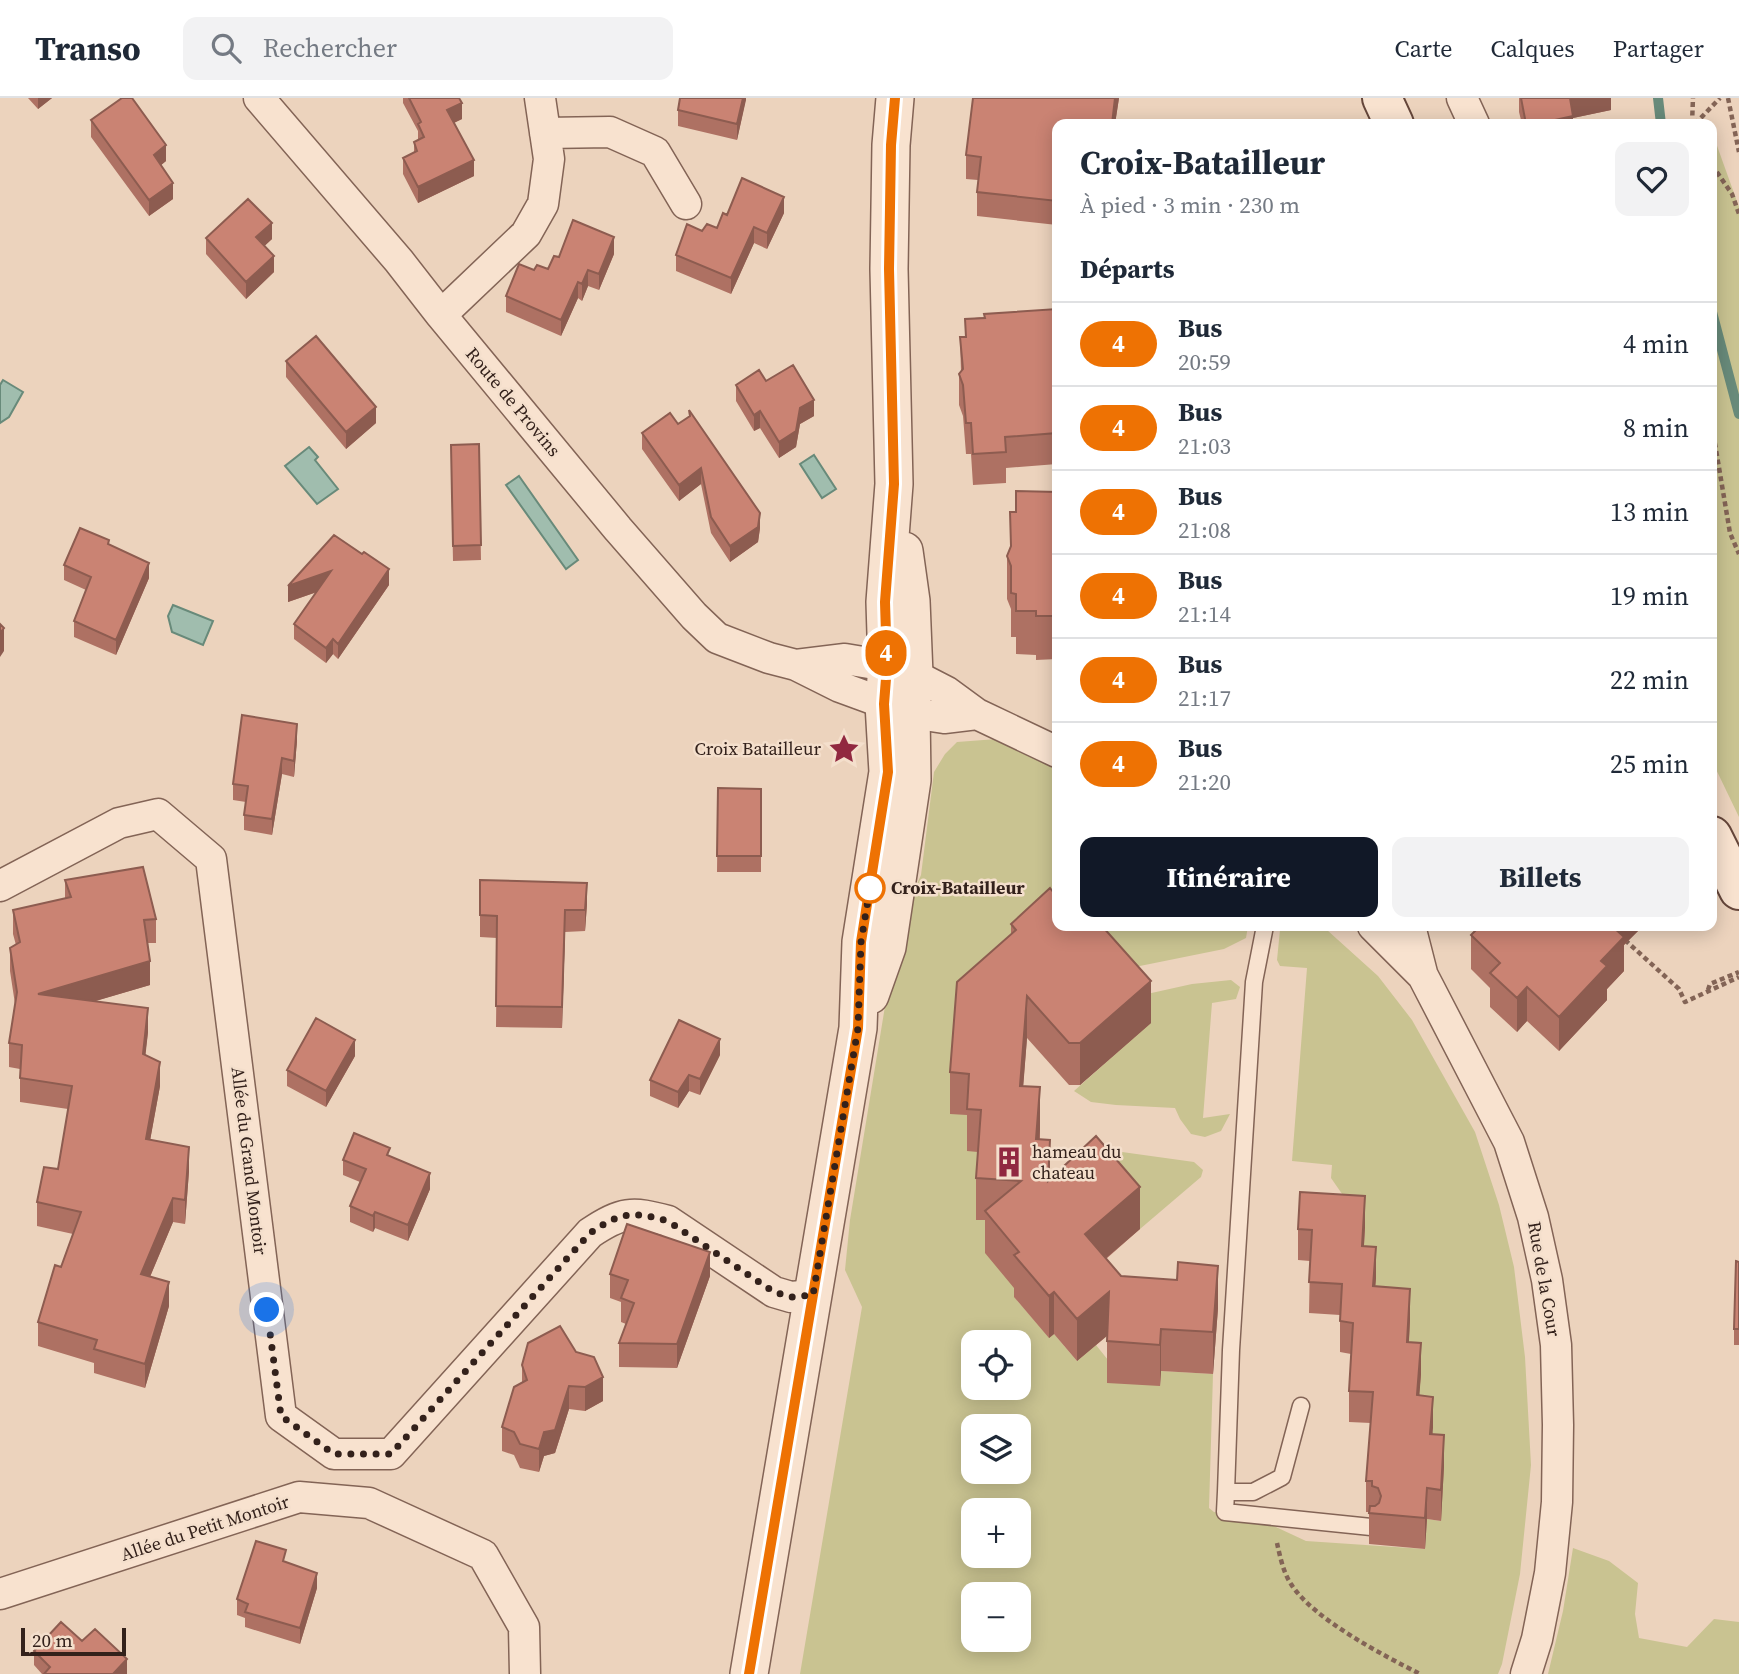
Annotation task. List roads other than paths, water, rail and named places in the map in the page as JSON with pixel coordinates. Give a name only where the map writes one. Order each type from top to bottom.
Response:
[{"type":"main road","points":[[1382,98],[1392,119]]},
{"type":"main road","points":[[1717,846],[1739,890]]},
{"type":"street","name":"Route de Provins","points":[[259,98],[398,261],[618,529],[694,616],[717,638],[769,658],[796,665],[840,687],[898,708]]},
{"type":"street","points":[[441,315],[526,234],[543,204],[549,159],[540,98]]},
{"type":"street","points":[[749,1674],[858,1028],[861,942],[898,708],[900,671],[885,602],[894,484],[889,269],[891,145],[895,98]]},
{"type":"street","points":[[1462,98],[1472,119]]},
{"type":"street","points":[[545,133],[610,132],[655,152],[686,204]]},
{"type":"street","name":"Route de Provins","points":[[796,665],[845,659],[900,671]]},
{"type":"street","points":[[900,671],[947,692],[977,714],[1052,750]]},
{"type":"street","points":[[898,708],[944,718],[977,714]]},
{"type":"street","name":"Allée du Grand Montoir","points":[[0,887],[120,823],[159,814],[211,859],[281,1416],[334,1454],[391,1454],[590,1233],[607,1222],[631,1214],[668,1221],[774,1292],[791,1297],[813,1295]]},
{"type":"street","name":"Rue de la Cour","points":[[1378,931],[1423,975],[1508,1142],[1533,1217],[1547,1280],[1556,1346],[1557,1502],[1550,1573],[1537,1639],[1526,1674]]},
{"type":"street","points":[[1411,931],[1423,975]]},
{"type":"street","name":"Allée du Petit Montoir","points":[[0,1594],[299,1497],[369,1503],[484,1555],[524,1627],[525,1674]]},
{"type":"lane","points":[[1264,931],[1254,982],[1231,1350],[1224,1511],[1371,1527]]},
{"type":"lane","points":[[1226,1492],[1252,1492],[1282,1478],[1301,1406]]},
{"type":"waterway","points":[[1658,98],[1660,119]]},
{"type":"waterway","points":[[1717,331],[1739,414]]},
{"type":"place","name":"Croix Batailleur","points":[[844,749]]},
{"type":"place","name":"Croix-Batailleur","points":[[870,888]]},
{"type":"place","name":"hameau du chateau","points":[[1009,1162]]}]
